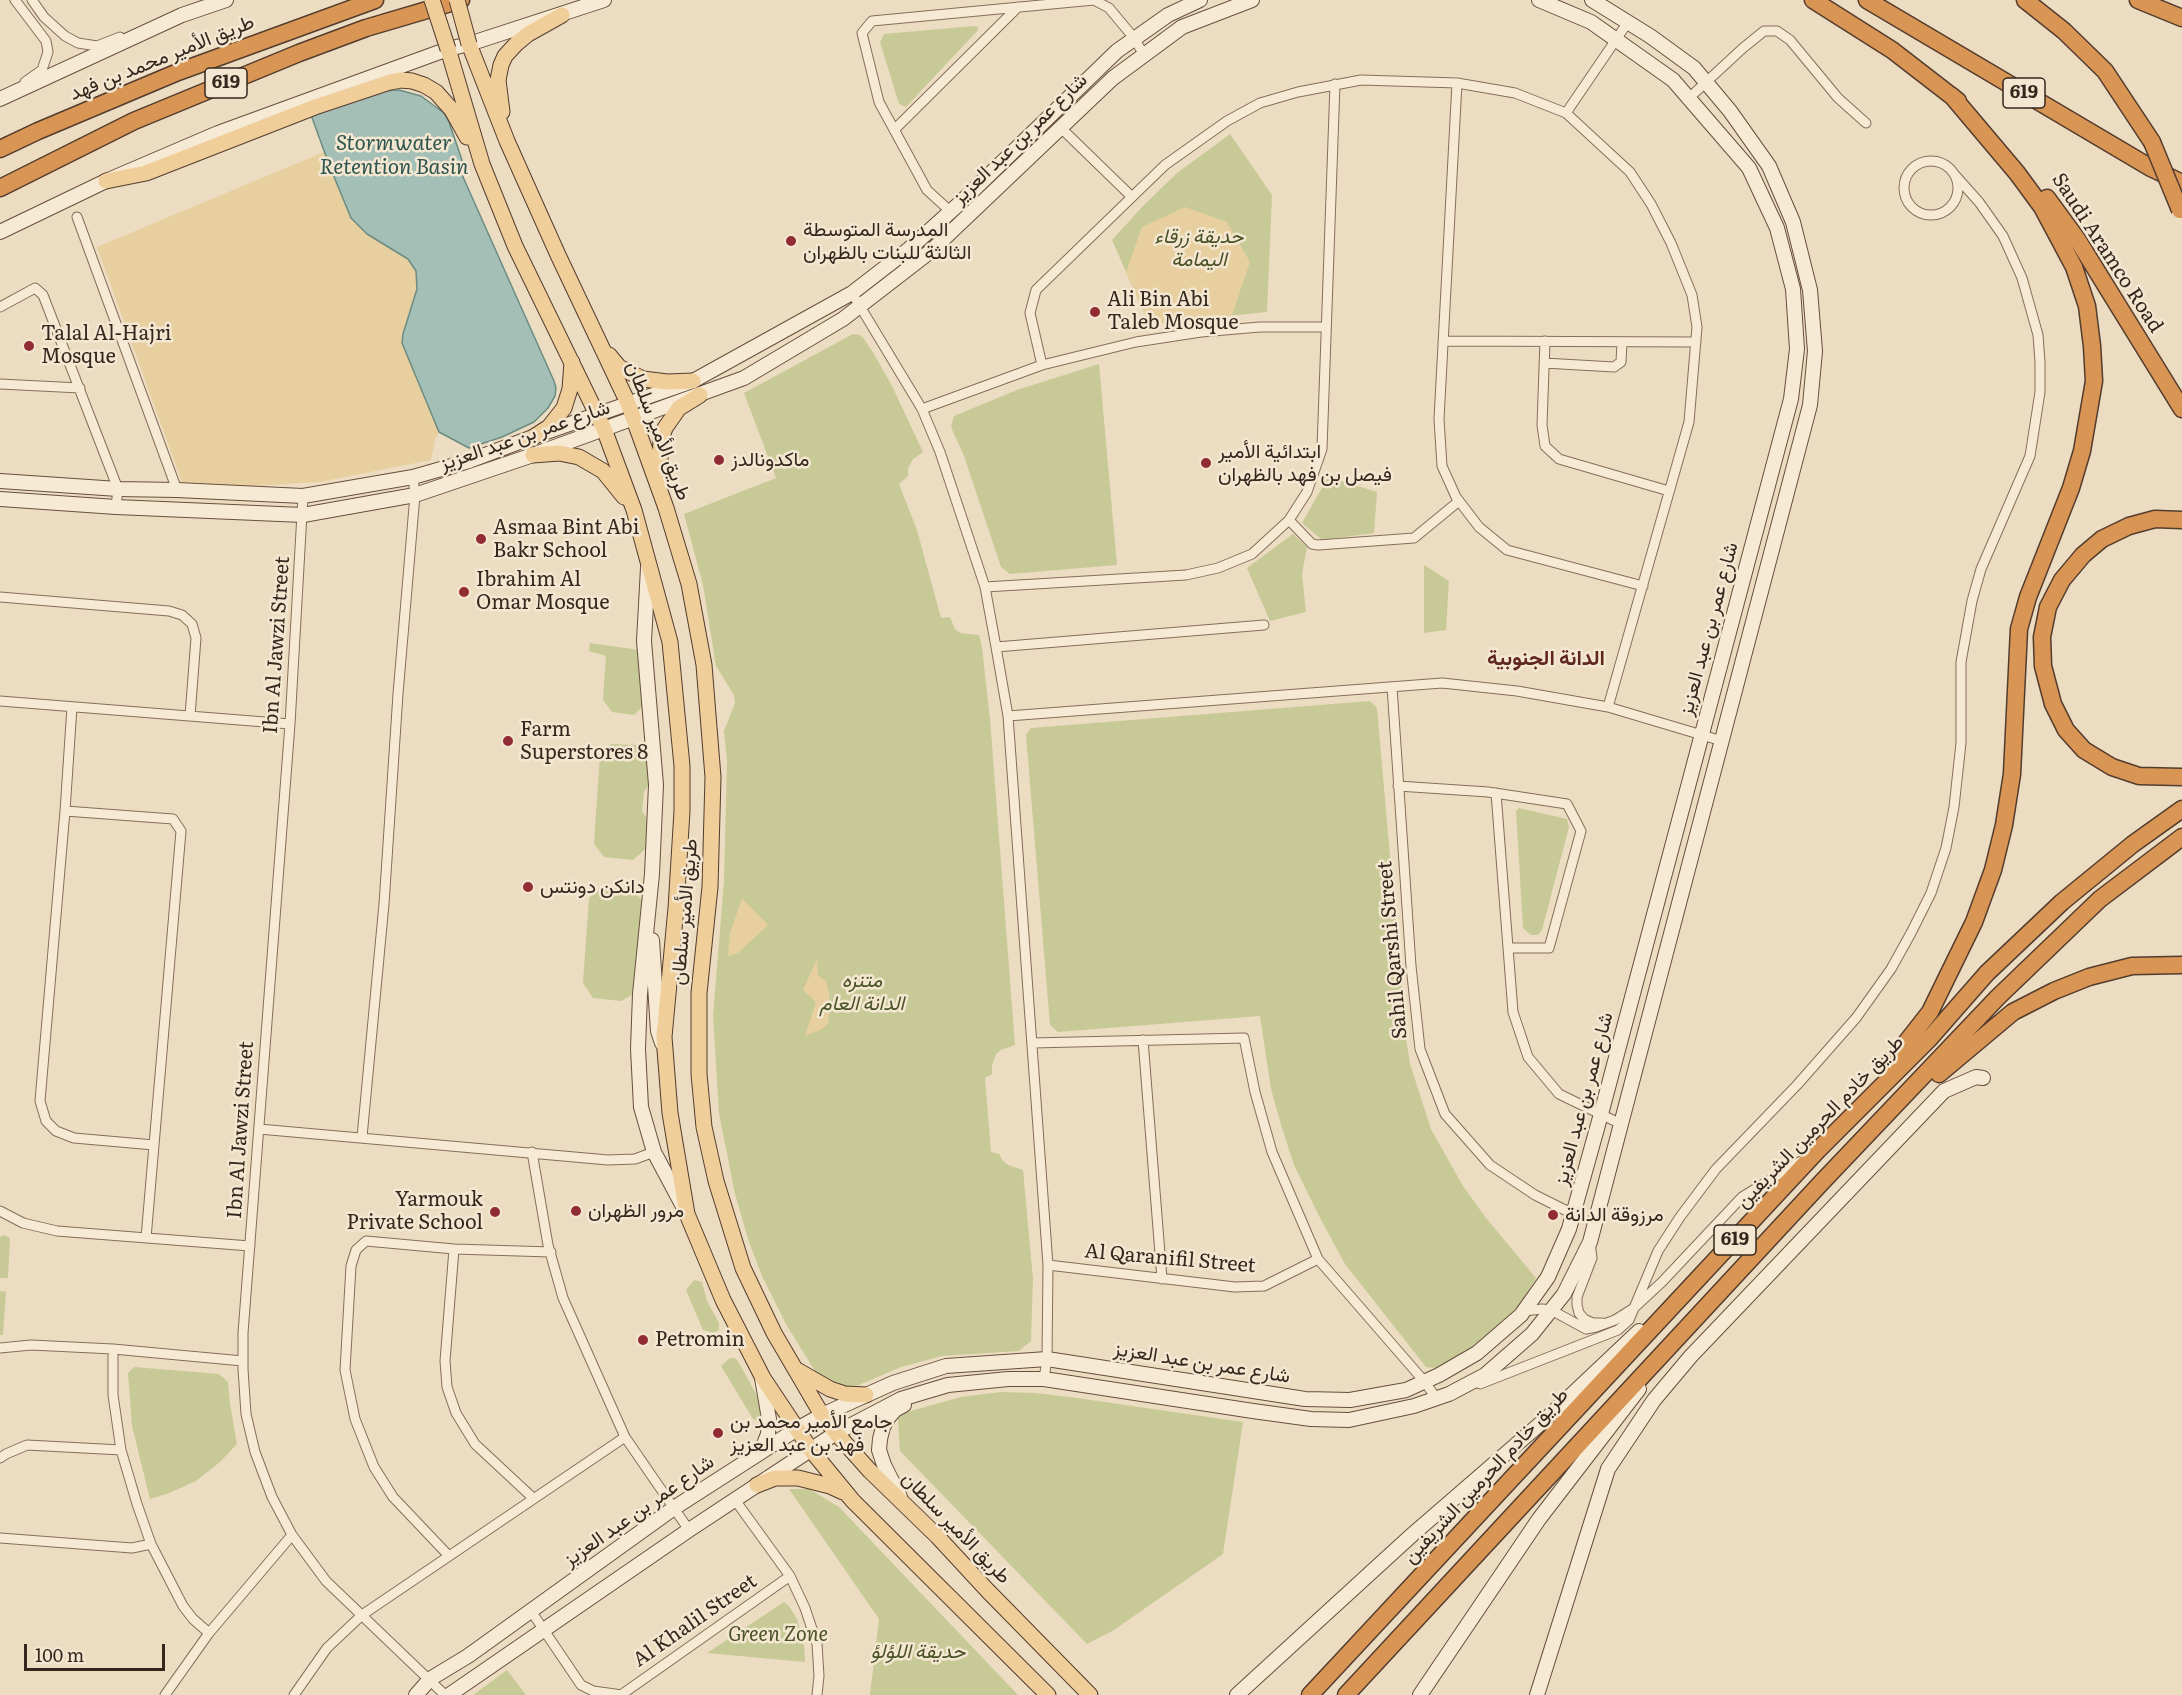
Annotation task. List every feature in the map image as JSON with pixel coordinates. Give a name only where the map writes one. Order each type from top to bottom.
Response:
[{"type":"highway","name":"طريق الأمير محمد بن فهد","points":[[0,149],[38,130],[178,72],[375,0]]},
{"type":"highway","name":"619","points":[[0,188],[134,121],[299,52],[366,28],[461,0]]},
{"type":"highway","name":"Saudi Aramco Road","points":[[1814,0],[1892,50],[1964,105],[2038,185],[2077,239],[2182,409]]},
{"type":"highway","name":"619","points":[[1867,0],[2151,168],[2182,183]]},
{"type":"highway","points":[[2025,0],[2064,31],[2105,71],[2152,142],[2181,213]]},
{"type":"highway","points":[[2138,0],[2182,18]]},
{"type":"highway","points":[[1818,1150],[1930,1012],[1974,922],[1993,870],[2004,825],[2012,774],[2019,629],[2028,597],[2071,488],[2082,451],[2094,381],[2086,306],[2074,267],[2042,207],[2017,173],[1952,96]]},
{"type":"highway","points":[[2182,520],[2156,519],[2129,526],[2102,539],[2083,555],[2062,580],[2048,607],[2042,637],[2043,666],[2053,704],[2066,730],[2084,750],[2112,767],[2139,776],[2182,777]]},
{"type":"highway","name":"طريق خادم الحرمين الشريفين","points":[[1310,1695],[1818,1150],[1930,1038],[1987,973],[2062,902],[2133,844],[2182,809]]},
{"type":"highway","name":"619","points":[[1346,1695],[1998,997],[2100,899],[2182,837]]},
{"type":"highway","points":[[1870,1133],[2013,1012],[2054,991],[2089,977],[2132,966],[2182,964]]},
{"type":"main road","name":"طريق الأمير سلطان","points":[[432,0],[482,164],[542,303],[572,359],[604,429],[634,510],[670,642],[682,766],[680,860],[664,1037],[670,1113],[687,1214],[723,1300],[762,1376],[811,1450],[847,1494],[1048,1695]]},
{"type":"main road","name":"طريق الأمير سلطان","points":[[457,0],[469,44],[507,141],[628,403],[659,487],[690,584],[704,665],[713,777],[710,887],[699,993],[699,1074],[704,1127],[716,1181],[743,1268],[774,1333],[822,1415],[836,1433],[870,1471],[937,1536],[1090,1695]]},
{"type":"main road","points":[[507,141],[498,80],[501,65],[505,56],[516,44],[562,15]]},
{"type":"main road","points":[[106,181],[146,173],[315,107],[390,82],[401,81],[412,81],[436,92],[452,110],[482,164]]},
{"type":"main road","points":[[599,343],[619,367],[643,379],[696,388],[665,428],[661,440],[659,487]]},
{"type":"main road","points":[[529,440],[549,428],[564,408],[570,389],[572,359]]},
{"type":"main road","points":[[533,455],[569,454],[594,465],[611,480],[634,510]]},
{"type":"main road","points":[[794,1368],[830,1389],[845,1394],[866,1395]]},
{"type":"main road","points":[[757,1485],[775,1478],[798,1478],[830,1486],[847,1494]]},
{"type":"street","points":[[2,97],[42,70],[48,51],[46,41],[15,0]]},
{"type":"street","points":[[32,0],[44,17],[65,36],[78,43],[97,46],[226,0]]},
{"type":"street","points":[[0,232],[106,181],[218,133],[447,49],[562,15],[604,0]]},
{"type":"street","points":[[950,211],[927,190],[879,102],[862,33],[872,21],[1094,0],[1109,8],[1134,38],[1144,55]]},
{"type":"street","points":[[0,481],[118,489],[303,496],[413,477],[469,461],[628,403],[696,388],[852,293],[909,249],[1117,51],[1168,15],[1200,0]]},
{"type":"street","name":"شارع عمر بن عبد العزيز","points":[[0,499],[116,507],[303,515],[415,495],[633,418],[696,388],[744,378],[860,307],[931,250],[1113,78],[1182,27],[1252,0]]},
{"type":"street","name":"شارع عمر بن عبد العزيز","points":[[416,1695],[430,1679],[468,1656],[674,1508],[797,1429],[822,1415],[893,1383],[946,1366],[1047,1359],[1305,1399],[1350,1400],[1406,1390],[1477,1353],[1524,1311],[1548,1277],[1569,1229],[1601,1114],[1791,399],[1797,349],[1793,289],[1777,228],[1749,168],[1673,80],[1591,22],[1539,0]]},
{"type":"street","points":[[1443,1396],[1485,1375],[1532,1334],[1564,1294],[1590,1242],[1810,405],[1815,351],[1809,290],[1793,222],[1769,165],[1730,111],[1694,68],[1592,0]]},
{"type":"street","points":[[894,130],[1018,7]]},
{"type":"street","points":[[2,97],[182,15]]},
{"type":"street","points":[[1566,113],[1628,22]]},
{"type":"street","points":[[1689,98],[1743,48],[1764,32],[1777,32],[1790,40],[1838,98],[1866,123]]},
{"type":"street","points":[[1042,364],[1030,313],[1036,290],[1165,165],[1227,121],[1260,103],[1360,80],[1457,83],[1515,93],[1566,113],[1630,172],[1651,204],[1671,243],[1692,295],[1697,327],[1689,422],[1608,707]]},
{"type":"street","points":[[1457,83],[1439,419],[1442,466],[1460,501],[1479,527],[1507,550],[1643,586]]},
{"type":"street","points":[[985,587],[1186,575],[1218,568],[1252,554],[1289,520],[1307,492],[1322,448],[1335,84]]},
{"type":"street","points":[[1061,128],[1132,197]]},
{"type":"street","points":[[447,1695],[836,1433],[901,1399],[948,1385],[1008,1379],[1044,1379],[1184,1402],[1311,1419],[1349,1420],[1414,1406],[1443,1396],[1618,1330],[1629,1320],[1658,1251],[1686,1209],[1716,1169],[1797,1085],[1856,1018],[1891,969],[1931,893],[1946,848],[1954,807],[1961,743],[1961,662],[1972,601],[1984,561],[2030,456],[2040,392],[2038,335],[2022,278],[2003,236],[1979,202],[1954,174],[1940,162],[1922,162],[1908,173],[1903,190],[1911,207],[1927,215],[1945,212],[1956,198],[1958,186],[1954,174]]},
{"type":"street","points":[[1956,198],[1964,196],[1979,202]]},
{"type":"street","points":[[77,217],[177,490]]},
{"type":"street","points":[[0,307],[35,288],[44,295],[118,489],[116,507]]},
{"type":"street","points":[[852,293],[922,409],[940,452],[985,587],[996,647],[1008,716],[1048,1265],[1047,1359],[1044,1379]]},
{"type":"street","points":[[922,409],[1042,364],[1136,342],[1201,332],[1260,327],[1325,327]]},
{"type":"street","points":[[1443,341],[1696,342]]},
{"type":"street","points":[[1545,341],[1542,425],[1545,446],[1559,459],[1669,491]]},
{"type":"street","points":[[1544,363],[1614,367],[1621,362],[1622,342]]},
{"type":"street","points":[[0,384],[80,388]]},
{"type":"street","points":[[362,1137],[384,904],[398,694],[415,495],[413,477]]},
{"type":"street","name":"Ibn Al Jawzi Street","points":[[303,496],[290,724],[250,1246],[243,1360],[246,1414],[255,1452],[272,1497],[292,1535],[326,1581],[447,1695]]},
{"type":"street","points":[[1289,520],[1312,544],[1318,545],[1414,538],[1460,501]]},
{"type":"street","points":[[649,561],[644,641],[656,785],[650,899],[640,994],[638,1049],[641,1107],[654,1152],[687,1214]]},
{"type":"street","points":[[0,597],[170,611],[182,615],[192,624],[196,638],[190,716]]},
{"type":"street","points":[[996,647],[1264,625]]},
{"type":"street","points":[[1008,716],[1442,683],[1517,691],[1608,707],[1722,741]]},
{"type":"street","name":"Sahil Qarshi Street","points":[[1392,687],[1411,966],[1420,1048],[1445,1114],[1490,1165],[1535,1196],[1573,1214]]},
{"type":"street","points":[[0,701],[290,724]]},
{"type":"street","points":[[72,707],[40,1101],[45,1121],[56,1131],[74,1138],[154,1145]]},
{"type":"street","points":[[1398,786],[1496,793],[1567,804],[1581,831],[1549,948],[1509,948]]},
{"type":"street","points":[[1496,793],[1513,1012],[1528,1057],[1559,1094],[1621,1124]]},
{"type":"street","points":[[65,811],[173,819],[181,831],[146,1238]]},
{"type":"street","points":[[650,899],[658,1031],[665,1052]]},
{"type":"street","points":[[1032,1043],[1244,1038],[1255,1092],[1272,1152],[1318,1259],[1424,1381],[1443,1396]]},
{"type":"street","points":[[1143,1040],[1162,1279]]},
{"type":"street","points":[[1537,1695],[1608,1469],[1654,1401],[1691,1356],[1944,1091],[1976,1077],[1983,1077]]},
{"type":"street","points":[[259,1129],[608,1160],[635,1158],[654,1152]]},
{"type":"street","points":[[1524,1311],[1551,1310],[1586,1329],[1604,1324],[1634,1308],[1662,1282],[1742,1197],[1818,1150]]},
{"type":"street","points":[[532,1152],[551,1252],[563,1298],[625,1437],[689,1530]]},
{"type":"street","points":[[1237,1695],[1413,1534],[1563,1403],[1769,1204]]},
{"type":"street","points":[[0,1211],[23,1223],[57,1231],[250,1246]]},
{"type":"street","points":[[449,1556],[393,1497],[374,1467],[355,1419],[345,1370],[351,1266],[356,1250],[366,1241],[453,1249],[551,1252]]},
{"type":"street","points":[[1590,1242],[1592,1258],[1577,1297],[1577,1305],[1584,1319],[1604,1324]]},
{"type":"street","points":[[453,1249],[445,1361],[447,1387],[456,1413],[475,1443],[533,1498]]},
{"type":"street","name":"Al Qaranifil Street","points":[[1048,1265],[1235,1287],[1264,1286],[1318,1259]]},
{"type":"street","points":[[1420,1695],[1539,1519],[1677,1340]]},
{"type":"street","points":[[0,1348],[31,1345],[113,1349],[243,1360]]},
{"type":"street","points":[[113,1349],[113,1395],[121,1450],[151,1544],[183,1606],[193,1619],[209,1633]]},
{"type":"street","points":[[761,1452],[768,1434],[770,1419],[762,1376]]},
{"type":"street","points":[[902,1502],[879,1450],[882,1427],[896,1410],[930,1390]]},
{"type":"street","points":[[294,1695],[327,1648],[362,1616],[625,1437]]},
{"type":"street","points":[[0,1458],[27,1445],[121,1450]]},
{"type":"street","points":[[735,1500],[790,1576],[805,1608],[817,1644],[819,1676],[817,1695]]},
{"type":"street","points":[[165,1695],[209,1633],[292,1535]]},
{"type":"street","points":[[0,1538],[124,1548],[151,1544]]},
{"type":"street","name":"Al Khalil Street","points":[[622,1695],[790,1576]]},
{"type":"street","points":[[531,1611],[581,1685],[593,1691],[622,1695]]},
{"type":"green space","points":[[978,27],[978,30],[906,107],[899,104],[880,42],[884,34]]},
{"type":"green space","name":"حديقة زرقاء اليمامة","points":[[1230,134],[1272,195],[1267,312],[1149,324],[1112,240],[1177,173]]},
{"type":"green space","name":"متنزه الدانة العام","points":[[853,334],[860,335],[874,354],[923,452],[913,459],[908,468],[908,476],[899,484],[917,530],[941,618],[950,617],[955,629],[960,633],[979,635],[982,648],[990,719],[1015,1045],[996,1054],[992,1074],[985,1078],[991,1152],[999,1154],[1008,1165],[1023,1170],[1033,1279],[1031,1341],[1019,1351],[942,1356],[901,1367],[859,1385],[848,1387],[837,1385],[817,1374],[787,1326],[762,1276],[735,1194],[719,1114],[713,1016],[724,881],[727,761],[724,731],[735,703],[734,695],[716,666],[703,585],[684,514],[776,478],[744,393]]},
{"type":"green space","points":[[1099,364],[1117,565],[1010,574],[1001,567],[964,456],[951,427],[954,416],[1017,390]]},
{"type":"green space","points":[[1328,477],[1377,492],[1374,533],[1322,540],[1302,523]]},
{"type":"green space","points":[[1293,534],[1307,547],[1302,574],[1306,612],[1270,621],[1247,568]]},
{"type":"green space","points":[[1424,565],[1449,581],[1446,630],[1424,633]]},
{"type":"green space","points":[[590,643],[639,650],[644,705],[634,715],[612,712],[603,700],[606,656],[589,651]]},
{"type":"green space","points":[[1370,701],[1377,708],[1410,1064],[1431,1129],[1463,1186],[1486,1218],[1536,1278],[1520,1304],[1499,1327],[1451,1362],[1436,1368],[1426,1367],[1345,1264],[1320,1218],[1294,1165],[1281,1125],[1271,1089],[1260,1016],[1058,1032],[1050,1025],[1026,735],[1031,728]]},
{"type":"green space","points":[[611,744],[636,745],[650,759],[652,780],[644,792],[642,811],[651,824],[651,844],[633,860],[604,857],[594,844],[600,754]]},
{"type":"green space","points":[[1519,808],[1567,819],[1569,827],[1542,930],[1538,935],[1531,935],[1523,928],[1516,811]]},
{"type":"green space","points":[[603,887],[633,889],[643,902],[632,995],[621,1001],[593,998],[583,983],[589,898]]},
{"type":"green space","points":[[4,1235],[10,1238],[8,1278],[0,1278],[0,1237]]},
{"type":"green space","points":[[694,1280],[702,1282],[707,1301],[719,1323],[719,1330],[714,1333],[703,1330],[686,1290]]},
{"type":"green space","points":[[0,1291],[6,1292],[3,1335],[0,1335]]},
{"type":"green space","points":[[730,1358],[735,1358],[739,1363],[756,1394],[761,1405],[762,1424],[753,1419],[721,1366]]},
{"type":"green space","points":[[134,1367],[219,1374],[228,1382],[237,1444],[220,1462],[196,1481],[150,1499],[132,1426],[128,1373]]},
{"type":"green space","points":[[1001,1392],[1070,1397],[1243,1422],[1223,1554],[1114,1630],[1087,1644],[900,1451],[898,1418],[907,1412],[961,1397]]},
{"type":"green space","name":"حديقة اللؤلؤ","points":[[789,1489],[809,1489],[839,1507],[1018,1695],[870,1695],[879,1619]]},
{"type":"green space","name":"Green Zone","points":[[784,1602],[797,1619],[804,1646],[805,1662],[707,1653]]},
{"type":"green space","points":[[507,1670],[526,1695],[473,1695]]},
{"type":"sand","points":[[324,152],[351,218],[367,234],[408,259],[416,271],[417,289],[402,343],[439,432],[431,460],[320,482],[252,486],[183,485],[97,247]]},
{"type":"sand","points":[[1185,207],[1227,222],[1250,262],[1232,315],[1149,324],[1126,272],[1142,227]]},
{"type":"sand","points":[[742,898],[768,925],[738,953],[728,956],[730,933]]},
{"type":"sand","points":[[817,959],[818,975],[826,981],[829,993],[828,1024],[805,1036],[816,1002],[803,990]]},
{"type":"water","name":"Stormwater Retention Basin","points":[[399,90],[421,96],[444,113],[449,122],[465,169],[463,177],[556,388],[555,396],[548,408],[534,422],[502,437],[469,448],[439,432],[402,343],[417,289],[416,271],[408,259],[367,234],[351,218],[311,115],[377,91]]},
{"type":"place","name":"المدرسة المتوسطة الثالثة للبنات بالظهران","points":[[791,241]]},
{"type":"place","name":"Ali Bin Abi Taleb Mosque","points":[[1095,312]]},
{"type":"place","name":"Talal Al-Hajri Mosque","points":[[29,346]]},
{"type":"place","name":"ماكدونالدز","points":[[719,460]]},
{"type":"place","name":"ابتدائية الأمير فيصل بن فهد بالظهران","points":[[1206,463]]},
{"type":"place","name":"Asmaa Bint Abi Bakr School","points":[[481,539]]},
{"type":"place","name":"Ibrahim Al Omar Mosque","points":[[464,592]]},
{"type":"place","name":"Farm Superstores 8","points":[[508,741]]},
{"type":"place","name":"دانكن دونتس","points":[[528,887]]},
{"type":"place","name":"مرور الظهران","points":[[576,1211]]},
{"type":"place","name":"Yarmouk Private School","points":[[495,1212]]},
{"type":"place","name":"مرزوقة الدانة","points":[[1553,1215]]},
{"type":"place","name":"Petromin","points":[[643,1340]]},
{"type":"place","name":"جامع الأمير محمد بن فهد بن عبد العزيز","points":[[718,1433]]},
{"type":"district","name":"الدانة الجنوبية","points":[[1546,659]]}]
